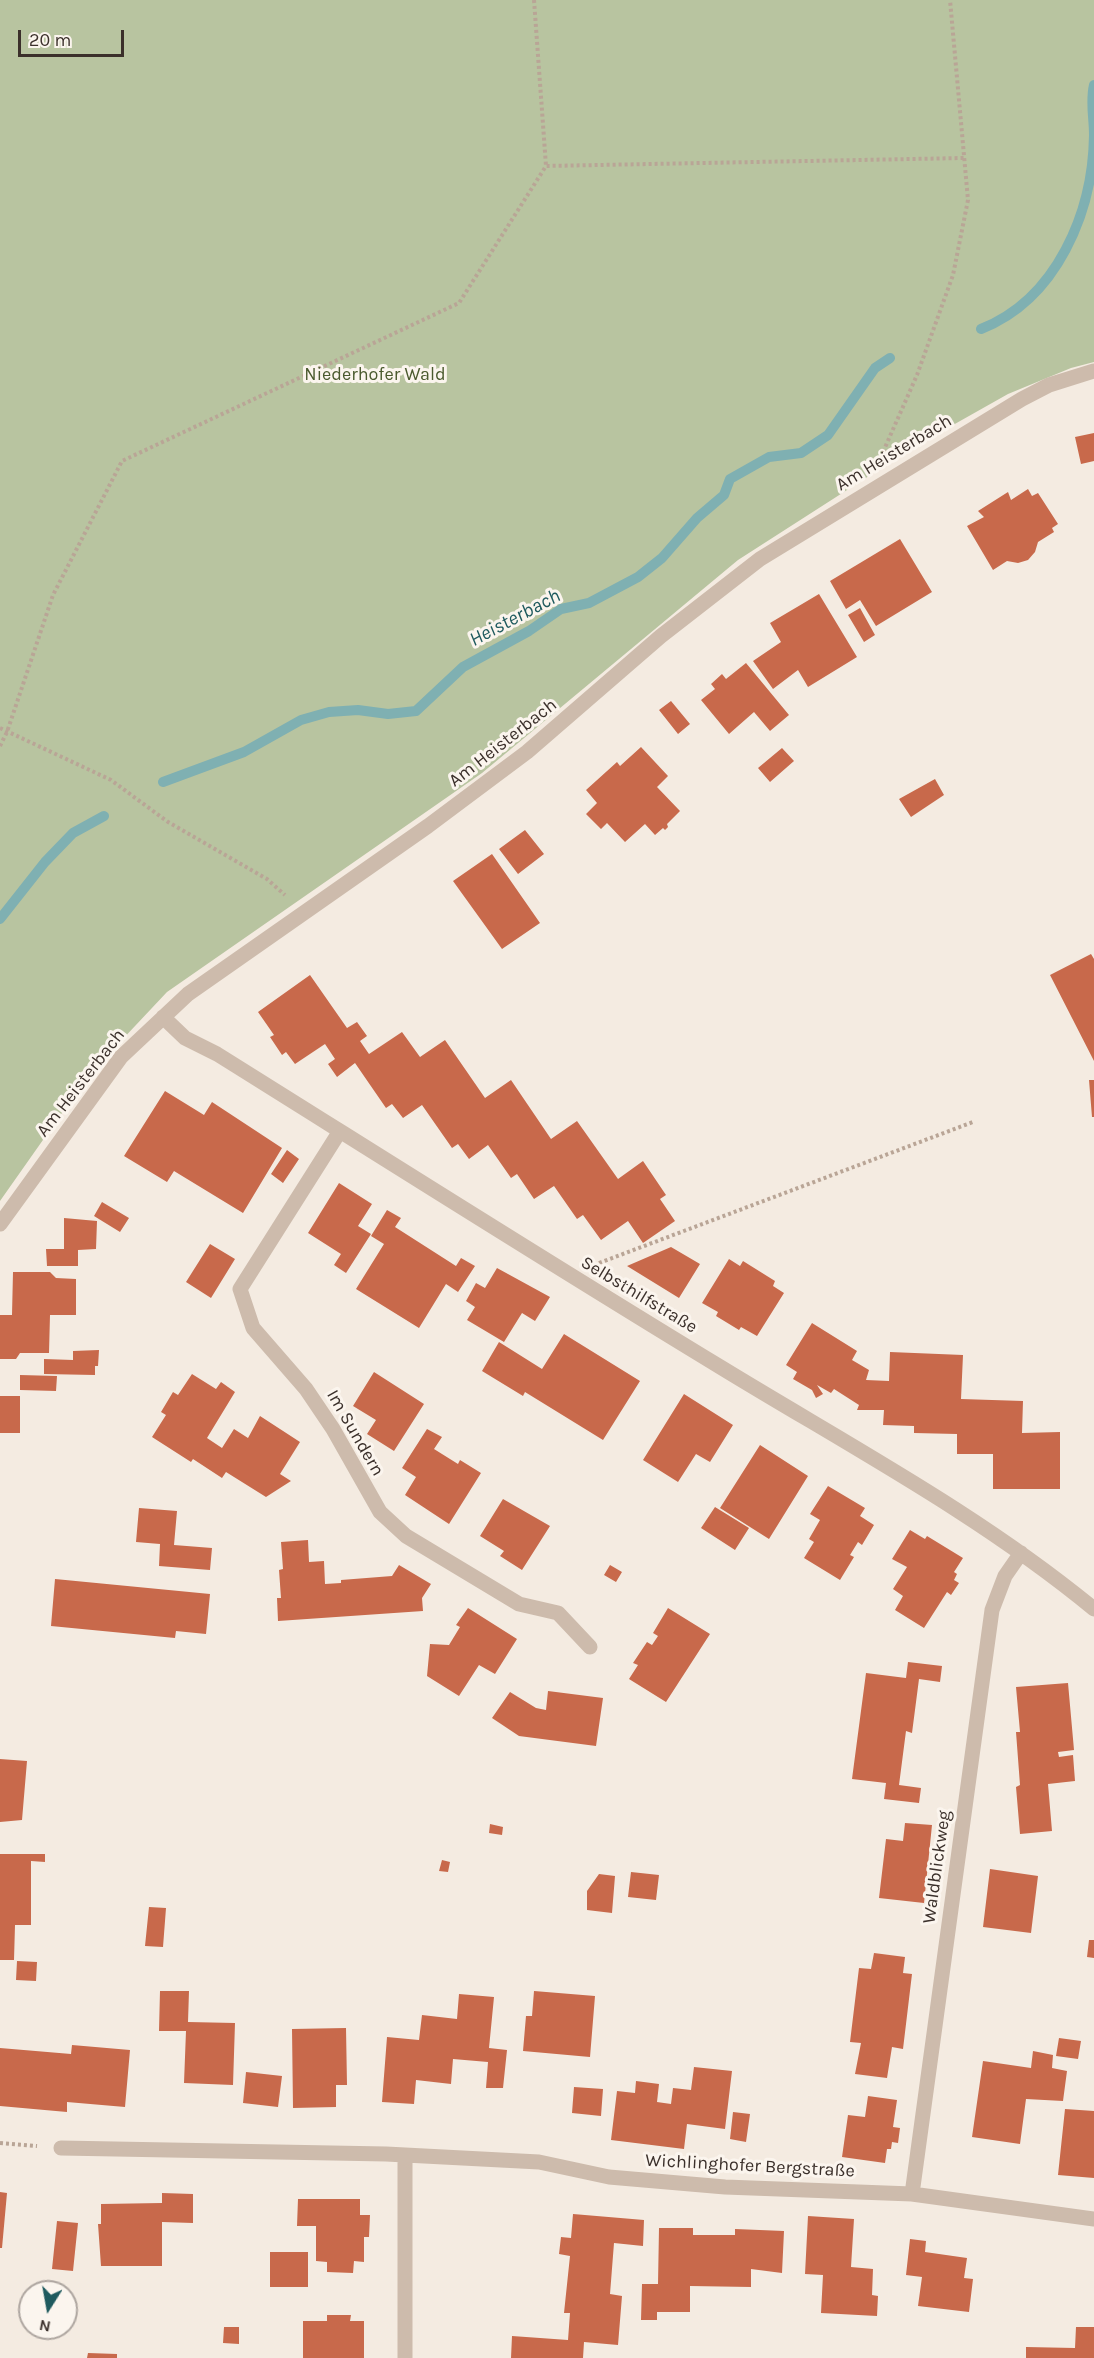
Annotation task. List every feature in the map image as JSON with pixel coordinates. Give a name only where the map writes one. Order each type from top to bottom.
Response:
[{"type":"street","name":"Am Heisterbach","points":[[0,1224],[121,1057],[189,994],[428,826],[527,752],[661,636],[760,559],[1022,399],[1049,385],[1094,371]]},
{"type":"street","name":"Selbsthilfstraße","points":[[163,1017],[185,1038],[217,1054],[577,1280],[1021,1553],[1094,1609]]},
{"type":"street","name":"Im Sundern","points":[[340,1131],[240,1289],[253,1329],[306,1389],[333,1429],[380,1512],[406,1536],[519,1604],[558,1613],[591,1647]]},
{"type":"street","name":"Waldblickweg","points":[[912,2194],[992,1610],[1005,1576],[1021,1553]]},
{"type":"street","name":"Wichlinghofer Bergstraße","points":[[61,2148],[405,2155],[539,2162],[609,2177],[725,2187],[912,2194],[1094,2219]]},
{"type":"street","points":[[405,2155],[405,2358]]},
{"type":"path","points":[[0,746],[8,732],[53,595],[122,461],[459,303],[546,166],[534,0]]},
{"type":"path","points":[[890,478],[881,457],[917,375],[953,275],[968,200],[950,0]]},
{"type":"path","points":[[546,166],[964,158]]},
{"type":"path","points":[[0,728],[111,780],[168,822],[267,879],[304,912]]},
{"type":"path","points":[[577,1280],[599,1263],[973,1122]]},
{"type":"path","points":[[0,2143],[61,2148]]},
{"type":"green space","name":"Niederhofer Wald","points":[[0,0],[1094,0],[1094,362],[1071,368],[1008,394],[914,447],[738,560],[482,773],[167,992],[88,1076],[0,1201]]},
{"type":"building","points":[[1094,433],[1094,461],[1081,464],[1075,437]]},
{"type":"building","points":[[1028,489],[1032,496],[1038,493],[1058,524],[1052,528],[1054,532],[1038,542],[1035,552],[1028,560],[1018,563],[1007,561],[993,570],[967,526],[984,517],[978,511],[1008,492],[1011,500]]},
{"type":"building","points":[[900,539],[932,592],[876,626],[860,600],[846,609],[830,581]]},
{"type":"building","points":[[819,594],[857,657],[808,687],[798,670],[773,689],[753,661],[781,642],[770,623]]},
{"type":"building","points":[[860,608],[875,635],[864,642],[848,615]]},
{"type":"building","points":[[746,663],[789,715],[770,731],[754,712],[729,734],[701,700],[715,689],[711,684],[722,674],[726,679]]},
{"type":"building","points":[[671,701],[690,724],[678,734],[659,710]]},
{"type":"building","points":[[641,747],[668,776],[657,787],[680,811],[667,824],[668,827],[665,830],[663,828],[655,835],[645,824],[625,842],[607,823],[601,829],[586,814],[597,803],[586,790],[617,762],[620,766]]},
{"type":"building","points":[[782,748],[794,761],[770,782],[758,768]]},
{"type":"building","points":[[935,779],[944,795],[911,817],[899,799]]},
{"type":"building","points":[[525,830],[544,854],[518,874],[499,849]]},
{"type":"building","points":[[492,854],[540,923],[502,949],[453,881]]},
{"type":"building","points":[[1091,954],[1094,959],[1094,1061],[1050,975]]},
{"type":"building","points":[[310,975],[347,1028],[357,1022],[367,1036],[360,1041],[369,1054],[402,1032],[420,1057],[445,1040],[485,1098],[511,1080],[551,1139],[577,1121],[618,1179],[643,1161],[666,1195],[660,1199],[675,1221],[643,1243],[628,1221],[601,1240],[583,1215],[577,1219],[554,1186],[534,1199],[517,1174],[511,1178],[488,1145],[469,1159],[458,1144],[452,1148],[422,1105],[403,1118],[392,1104],[386,1108],[355,1063],[337,1077],[328,1064],[335,1059],[325,1044],[295,1064],[286,1052],[282,1055],[270,1037],[274,1035],[258,1012]]},
{"type":"building","points":[[1089,1080],[1094,1080],[1094,1117],[1092,1117]]},
{"type":"building","points":[[165,1091],[204,1115],[212,1102],[282,1148],[243,1213],[174,1171],[167,1182],[124,1156]]},
{"type":"building","points":[[287,1150],[299,1159],[283,1183],[271,1174]]},
{"type":"building","points":[[339,1183],[372,1204],[358,1226],[371,1234],[346,1273],[334,1265],[341,1254],[308,1233]]},
{"type":"building","points":[[102,1202],[129,1218],[120,1232],[94,1216]]},
{"type":"building","points":[[387,1210],[401,1218],[395,1227],[456,1266],[461,1258],[475,1266],[458,1292],[446,1284],[419,1328],[356,1289],[384,1244],[371,1236]]},
{"type":"building","points":[[64,1218],[97,1221],[96,1249],[78,1250],[78,1266],[47,1266],[46,1249],[64,1249]]},
{"type":"building","points":[[210,1244],[235,1259],[211,1298],[186,1282]]},
{"type":"building","points":[[671,1247],[700,1264],[679,1298],[627,1266]]},
{"type":"building","points":[[729,1259],[740,1266],[743,1261],[775,1281],[773,1286],[784,1293],[757,1336],[741,1327],[739,1330],[716,1316],[718,1312],[702,1303]]},
{"type":"building","points":[[497,1268],[550,1297],[535,1321],[522,1313],[504,1342],[467,1320],[475,1307],[466,1301],[476,1283],[485,1288]]},
{"type":"building","points":[[13,1272],[50,1272],[56,1278],[76,1279],[76,1315],[50,1315],[49,1353],[20,1353],[16,1359],[0,1359],[0,1315],[12,1315]]},
{"type":"building","points":[[812,1323],[857,1351],[852,1360],[869,1370],[866,1380],[889,1381],[890,1352],[963,1355],[961,1399],[1023,1401],[1022,1433],[1060,1432],[1060,1489],[993,1489],[993,1454],[957,1454],[957,1434],[914,1433],[914,1426],[883,1425],[884,1410],[857,1410],[859,1405],[834,1389],[831,1393],[817,1385],[823,1394],[816,1398],[812,1390],[793,1379],[797,1372],[786,1365]]},
{"type":"building","points":[[564,1334],[640,1381],[603,1440],[525,1392],[523,1396],[482,1371],[499,1342],[542,1369]]},
{"type":"building","points":[[99,1350],[95,1375],[44,1374],[44,1359],[73,1360],[73,1351]]},
{"type":"building","points":[[374,1372],[424,1404],[394,1451],[367,1434],[376,1420],[353,1406]]},
{"type":"building","points":[[192,1374],[216,1389],[221,1382],[235,1392],[207,1438],[222,1448],[234,1429],[248,1438],[260,1416],[300,1442],[280,1474],[291,1481],[266,1497],[226,1472],[222,1478],[193,1459],[191,1462],[152,1437],[166,1415],[161,1412],[173,1392],[178,1395]]},
{"type":"building","points":[[20,1375],[57,1376],[56,1391],[20,1390]]},
{"type":"building","points":[[684,1394],[733,1425],[710,1462],[696,1454],[678,1482],[643,1460]]},
{"type":"building","points":[[0,1396],[20,1396],[20,1433],[0,1433]]},
{"type":"building","points":[[427,1429],[442,1437],[434,1449],[458,1464],[460,1460],[481,1473],[449,1524],[405,1495],[416,1477],[402,1468]]},
{"type":"building","points":[[760,1445],[808,1476],[769,1539],[720,1508]]},
{"type":"building","points":[[828,1486],[865,1508],[860,1516],[874,1525],[862,1545],[858,1542],[850,1555],[854,1557],[840,1580],[804,1558],[814,1542],[809,1539],[820,1520],[810,1514]]},
{"type":"building","points":[[503,1499],[550,1526],[522,1570],[500,1556],[504,1551],[480,1536]]},
{"type":"building","points":[[715,1507],[749,1528],[735,1550],[701,1528]]},
{"type":"building","points":[[139,1508],[177,1511],[174,1545],[212,1548],[210,1570],[159,1566],[160,1544],[136,1542]]},
{"type":"building","points":[[910,1530],[925,1539],[927,1536],[963,1558],[954,1572],[957,1574],[954,1580],[959,1583],[951,1595],[947,1592],[924,1628],[895,1610],[903,1596],[893,1589],[907,1567],[892,1559]]},
{"type":"building","points":[[308,1540],[309,1562],[324,1561],[325,1584],[341,1583],[341,1580],[392,1576],[399,1565],[431,1584],[422,1598],[423,1611],[278,1621],[277,1598],[281,1598],[279,1570],[283,1569],[281,1542]]},
{"type":"building","points":[[610,1565],[622,1572],[616,1582],[604,1575]]},
{"type":"building","points":[[55,1579],[210,1594],[206,1634],[176,1631],[175,1638],[51,1626]]},
{"type":"building","points":[[468,1608],[517,1639],[495,1674],[479,1665],[459,1696],[427,1676],[430,1644],[449,1645],[460,1627],[456,1625]]},
{"type":"building","points":[[668,1608],[710,1634],[666,1702],[629,1679],[638,1665],[633,1663],[647,1642],[652,1645],[658,1636],[653,1633]]},
{"type":"building","points":[[908,1662],[942,1666],[940,1682],[919,1679],[912,1733],[906,1731],[899,1785],[921,1788],[919,1803],[884,1799],[886,1783],[852,1779],[866,1673],[906,1678]]},
{"type":"building","points":[[1068,1683],[1074,1750],[1058,1752],[1059,1757],[1073,1755],[1075,1781],[1048,1784],[1052,1831],[1020,1834],[1016,1787],[1020,1785],[1016,1732],[1020,1732],[1016,1687]]},
{"type":"building","points":[[548,1691],[603,1698],[596,1746],[519,1736],[492,1718],[510,1692],[536,1708],[546,1710]]},
{"type":"building","points":[[0,1759],[27,1761],[22,1820],[0,1822]]},
{"type":"building","points":[[905,1823],[932,1825],[924,1903],[879,1898],[886,1839],[903,1841]]},
{"type":"building","points":[[490,1824],[503,1827],[502,1835],[489,1833]]},
{"type":"building","points":[[0,1854],[45,1854],[45,1862],[31,1861],[31,1925],[15,1925],[14,1960],[0,1960]]},
{"type":"building","points":[[442,1860],[450,1862],[448,1872],[439,1871]]},
{"type":"building","points":[[990,1869],[1038,1876],[1031,1933],[983,1927]]},
{"type":"building","points":[[631,1872],[659,1875],[656,1900],[628,1897]]},
{"type":"building","points":[[599,1874],[615,1876],[612,1913],[587,1910],[587,1891]]},
{"type":"building","points":[[149,1907],[166,1908],[163,1947],[145,1946]]},
{"type":"building","points":[[1089,1940],[1094,1940],[1094,1958],[1087,1957]]},
{"type":"building","points":[[874,1953],[905,1957],[903,1973],[912,1974],[903,2049],[892,2047],[887,2078],[855,2074],[861,2043],[850,2042],[859,1968],[871,1969]]},
{"type":"building","points":[[17,1961],[37,1962],[36,1981],[16,1980]]},
{"type":"building","points":[[160,1991],[189,1991],[188,2022],[235,2023],[233,2085],[184,2083],[186,2031],[159,2031]]},
{"type":"building","points":[[534,1991],[595,1996],[590,2057],[523,2051],[526,2016],[532,2016]]},
{"type":"building","points":[[459,1994],[494,1997],[489,2048],[507,2050],[503,2088],[486,2088],[488,2062],[453,2059],[451,2084],[416,2080],[414,2104],[382,2102],[387,2037],[419,2040],[422,2015],[457,2019]]},
{"type":"building","points":[[346,2028],[347,2085],[336,2085],[336,2107],[293,2108],[292,2029]]},
{"type":"building","points":[[1059,2038],[1081,2041],[1078,2059],[1056,2056]]},
{"type":"building","points":[[72,2045],[130,2050],[125,2107],[67,2102],[67,2112],[0,2106],[0,2048],[71,2054]]},
{"type":"building","points":[[1033,2051],[1053,2055],[1052,2068],[1067,2071],[1063,2101],[1026,2099],[1020,2144],[972,2137],[983,2061],[1031,2068]]},
{"type":"building","points":[[694,2067],[732,2071],[725,2129],[687,2124],[684,2149],[611,2140],[617,2091],[635,2093],[636,2081],[659,2084],[657,2102],[671,2104],[673,2088],[691,2090]]},
{"type":"building","points":[[246,2072],[282,2076],[278,2107],[243,2103]]},
{"type":"building","points":[[574,2087],[603,2089],[601,2116],[572,2113]]},
{"type":"building","points":[[868,2096],[897,2100],[893,2127],[900,2128],[898,2143],[892,2142],[891,2149],[887,2149],[885,2163],[842,2157],[848,2115],[865,2117]]},
{"type":"building","points":[[1065,2109],[1094,2111],[1094,2178],[1058,2175]]},
{"type":"building","points":[[733,2112],[750,2114],[746,2142],[730,2139]]},
{"type":"building","points":[[0,2192],[7,2193],[2,2248],[0,2248]]},
{"type":"building","points":[[162,2193],[193,2194],[193,2223],[162,2222],[162,2266],[101,2266],[98,2224],[101,2224],[101,2204],[162,2203]]},
{"type":"building","points":[[298,2199],[360,2199],[360,2215],[370,2215],[369,2237],[364,2237],[364,2262],[354,2261],[353,2273],[327,2272],[327,2262],[316,2261],[316,2226],[297,2226]]},
{"type":"building","points":[[573,2214],[644,2220],[643,2246],[614,2243],[610,2294],[622,2296],[618,2345],[584,2342],[583,2358],[511,2358],[512,2336],[568,2340],[570,2313],[564,2313],[570,2256],[559,2254],[561,2237],[571,2238]]},
{"type":"building","points":[[808,2216],[854,2219],[851,2267],[873,2269],[872,2295],[878,2296],[877,2316],[821,2313],[823,2275],[805,2274]]},
{"type":"building","points":[[57,2221],[78,2223],[73,2271],[52,2269]]},
{"type":"building","points":[[659,2228],[693,2228],[693,2235],[735,2235],[735,2229],[784,2231],[782,2273],[751,2269],[751,2287],[690,2286],[690,2312],[657,2312],[657,2320],[641,2320],[642,2284],[658,2284]]},
{"type":"building","points":[[910,2239],[926,2241],[925,2252],[967,2258],[964,2278],[973,2279],[969,2312],[918,2306],[922,2277],[906,2275]]},
{"type":"building","points":[[270,2252],[308,2252],[308,2287],[270,2287]]},
{"type":"building","points":[[327,2315],[351,2315],[350,2321],[364,2321],[364,2358],[303,2358],[303,2321],[327,2321]]},
{"type":"building","points":[[224,2327],[239,2327],[239,2344],[223,2343]]},
{"type":"building","points":[[1076,2327],[1094,2327],[1094,2358],[1026,2358],[1026,2347],[1075,2348]]},
{"type":"building","points":[[88,2353],[117,2354],[117,2358],[87,2358]]},
{"type":"waterway","name":"Heisterbach","points":[[981,329],[1008,315],[1031,297],[1050,275],[1066,250],[1087,194],[1094,135],[1092,97],[1094,85]]},
{"type":"waterway","name":"Heisterbach","points":[[163,782],[244,752],[301,720],[329,712],[358,710],[388,714],[416,711],[463,667],[529,631],[561,609],[589,603],[638,577],[662,558],[697,518],[724,495],[730,479],[769,457],[801,453],[828,435],[875,368],[890,358]]},
{"type":"waterway","name":"Heisterbach","points":[[0,919],[45,862],[73,833],[104,816]]}]
